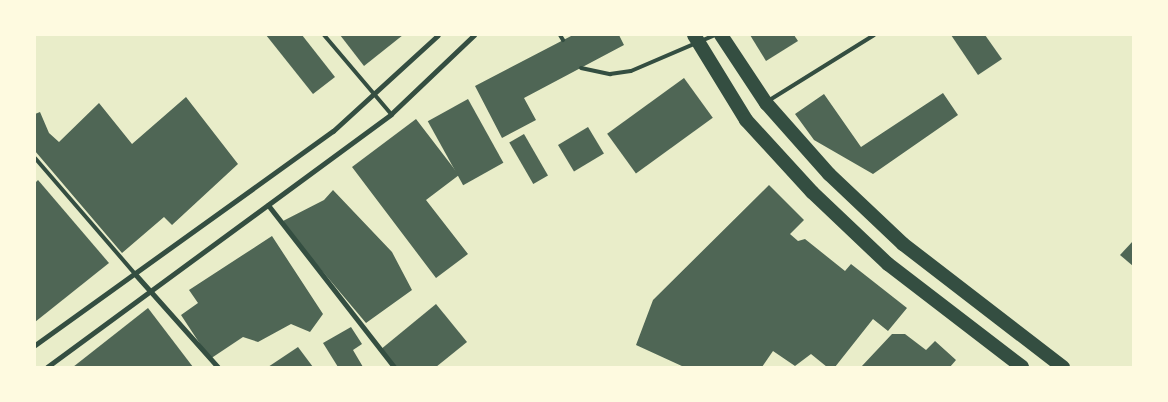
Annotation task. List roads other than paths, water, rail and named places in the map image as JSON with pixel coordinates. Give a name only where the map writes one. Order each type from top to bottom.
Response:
[{"type":"highway","points":[[721,35],[766,103],[829,174],[903,244],[1063,367]]},
{"type":"highway","points":[[696,40],[746,120],[812,192],[888,264],[1022,367]]},
{"type":"street","points":[[35,345],[374,97],[438,35]]},
{"type":"street","points":[[47,367],[152,293],[391,114],[474,35]]},
{"type":"street","points":[[268,205],[394,367]]},
{"type":"street","points":[[134,274],[218,367]]},
{"type":"lane","points":[[324,35],[374,97],[391,114]]},
{"type":"lane","points":[[560,35],[563,40]]},
{"type":"lane","points":[[581,68],[610,74],[631,71],[696,40],[715,35]]},
{"type":"lane","points":[[766,103],[874,35]]},
{"type":"lane","points":[[35,158],[134,274]]}]
